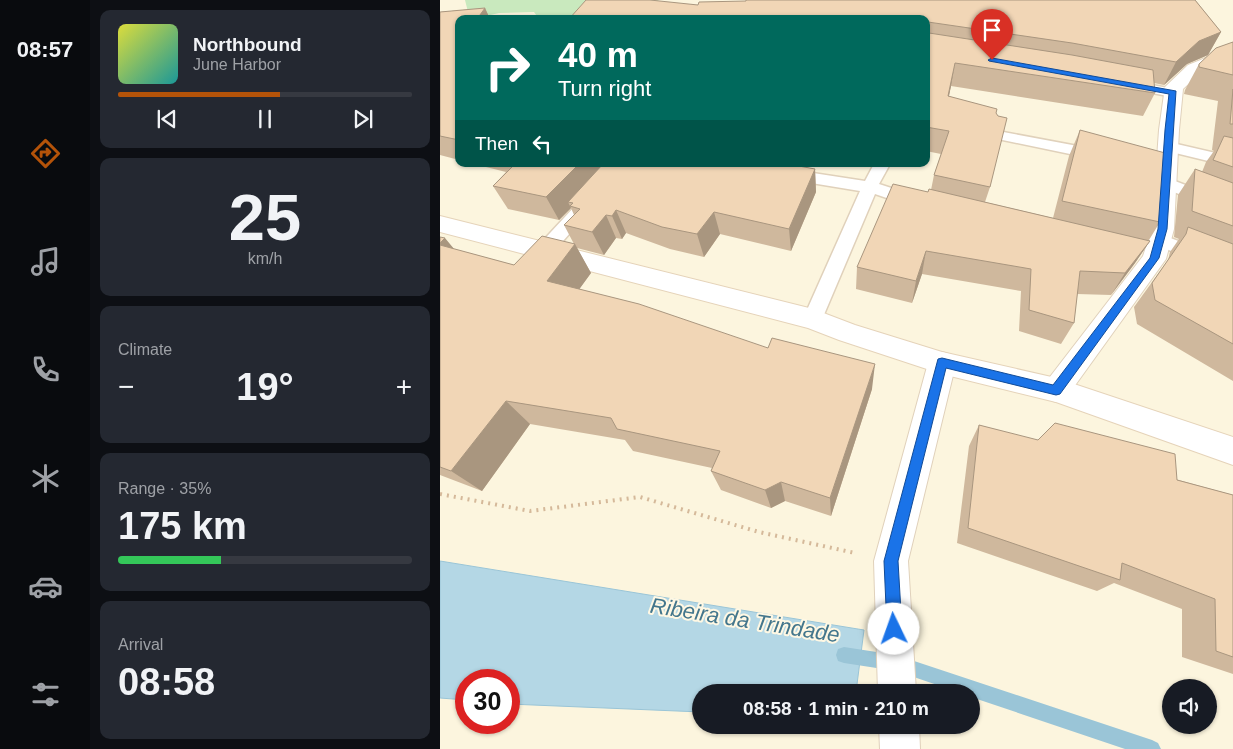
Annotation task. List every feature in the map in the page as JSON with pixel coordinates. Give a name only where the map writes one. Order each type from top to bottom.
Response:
[{"type":"street","points":[[1056,390],[1163,229],[1161,173],[1168,147],[1174,87],[1194,69],[1228,56],[1233,52]]},
{"type":"street","points":[[440,224],[812,319],[942,363],[1056,390],[1233,451]]},
{"type":"street","points":[[898,684],[891,561],[942,363]]},
{"type":"street","points":[[899,734],[900,749]]},
{"type":"lane","points":[[1110,81],[1173,93]]},
{"type":"lane","points":[[998,134],[1110,158]]},
{"type":"lane","points":[[1168,147],[1233,162]]},
{"type":"lane","points":[[544,251],[619,167]]},
{"type":"lane","points":[[812,319],[880,167]]},
{"type":"lane","points":[[769,171],[870,187],[936,208]]},
{"type":"lane","points":[[1161,173],[1233,209]]},
{"type":"lane","points":[[1150,251],[1233,269]]},
{"type":"path","points":[[440,494],[530,511],[640,498],[759,532],[891,561]]},
{"type":"green space","points":[[465,0],[658,0],[662,6],[692,15],[536,15],[534,12],[482,15],[468,12]]},
{"type":"water","points":[[440,561],[864,630],[857,684],[692,684],[692,712],[520,704],[520,669],[455,669],[455,699],[440,698]]},
{"type":"building","points":[[586,0],[650,0],[698,5],[699,2],[746,0],[1195,0],[1221,32],[1199,41],[1176,62],[1072,43],[930,22],[930,15],[573,15]]},
{"type":"building","points":[[485,8],[480,15],[455,15],[455,139],[440,136],[440,12]]},
{"type":"building","points":[[930,33],[1072,55],[1153,70],[1155,93],[955,63],[948,96],[997,109],[996,113],[998,116],[1007,118],[990,187],[934,175],[949,131],[930,128]]},
{"type":"building","points":[[1233,42],[1233,75],[1199,67],[1199,64],[1216,48]]},
{"type":"building","points":[[1233,89],[1233,124],[1230,124]]},
{"type":"building","points":[[1080,130],[1169,154],[1167,203],[1160,222],[1062,201]]},
{"type":"building","points":[[1224,136],[1233,138],[1233,167],[1213,160]]},
{"type":"building","points":[[512,167],[576,167],[546,197],[493,186]]},
{"type":"building","points":[[600,167],[804,167],[815,169],[789,229],[714,212],[697,234],[662,227],[616,210],[612,216],[606,215],[592,232],[564,225],[580,209],[570,206],[573,203],[568,202]]},
{"type":"building","points":[[1195,169],[1233,183],[1233,226],[1192,211]]},
{"type":"building","points":[[893,184],[928,192],[929,189],[1150,241],[1125,273],[1080,271],[1074,323],[1029,310],[1031,269],[926,251],[916,281],[857,267]]},
{"type":"building","points":[[1188,227],[1233,244],[1233,344],[1155,300],[1152,283],[1186,234]]},
{"type":"building","points":[[542,236],[575,244],[547,281],[639,304],[768,348],[772,338],[875,364],[830,498],[781,482],[765,490],[711,471],[720,451],[617,429],[611,418],[506,401],[451,471],[440,467],[440,245],[514,265]]},
{"type":"building","points":[[1055,423],[1175,454],[1177,480],[1233,495],[1233,657],[1216,651],[1215,599],[1122,563],[1120,580],[968,528],[979,425],[1038,440]]},
{"type":"waterway","name":"Ribeira da Trindade","points":[[844,655],[896,663],[1152,749]]},
{"type":"route","points":[[894,629],[891,561],[942,363],[1056,390],[1154,258],[1163,229],[1173,93],[992,60]]}]
